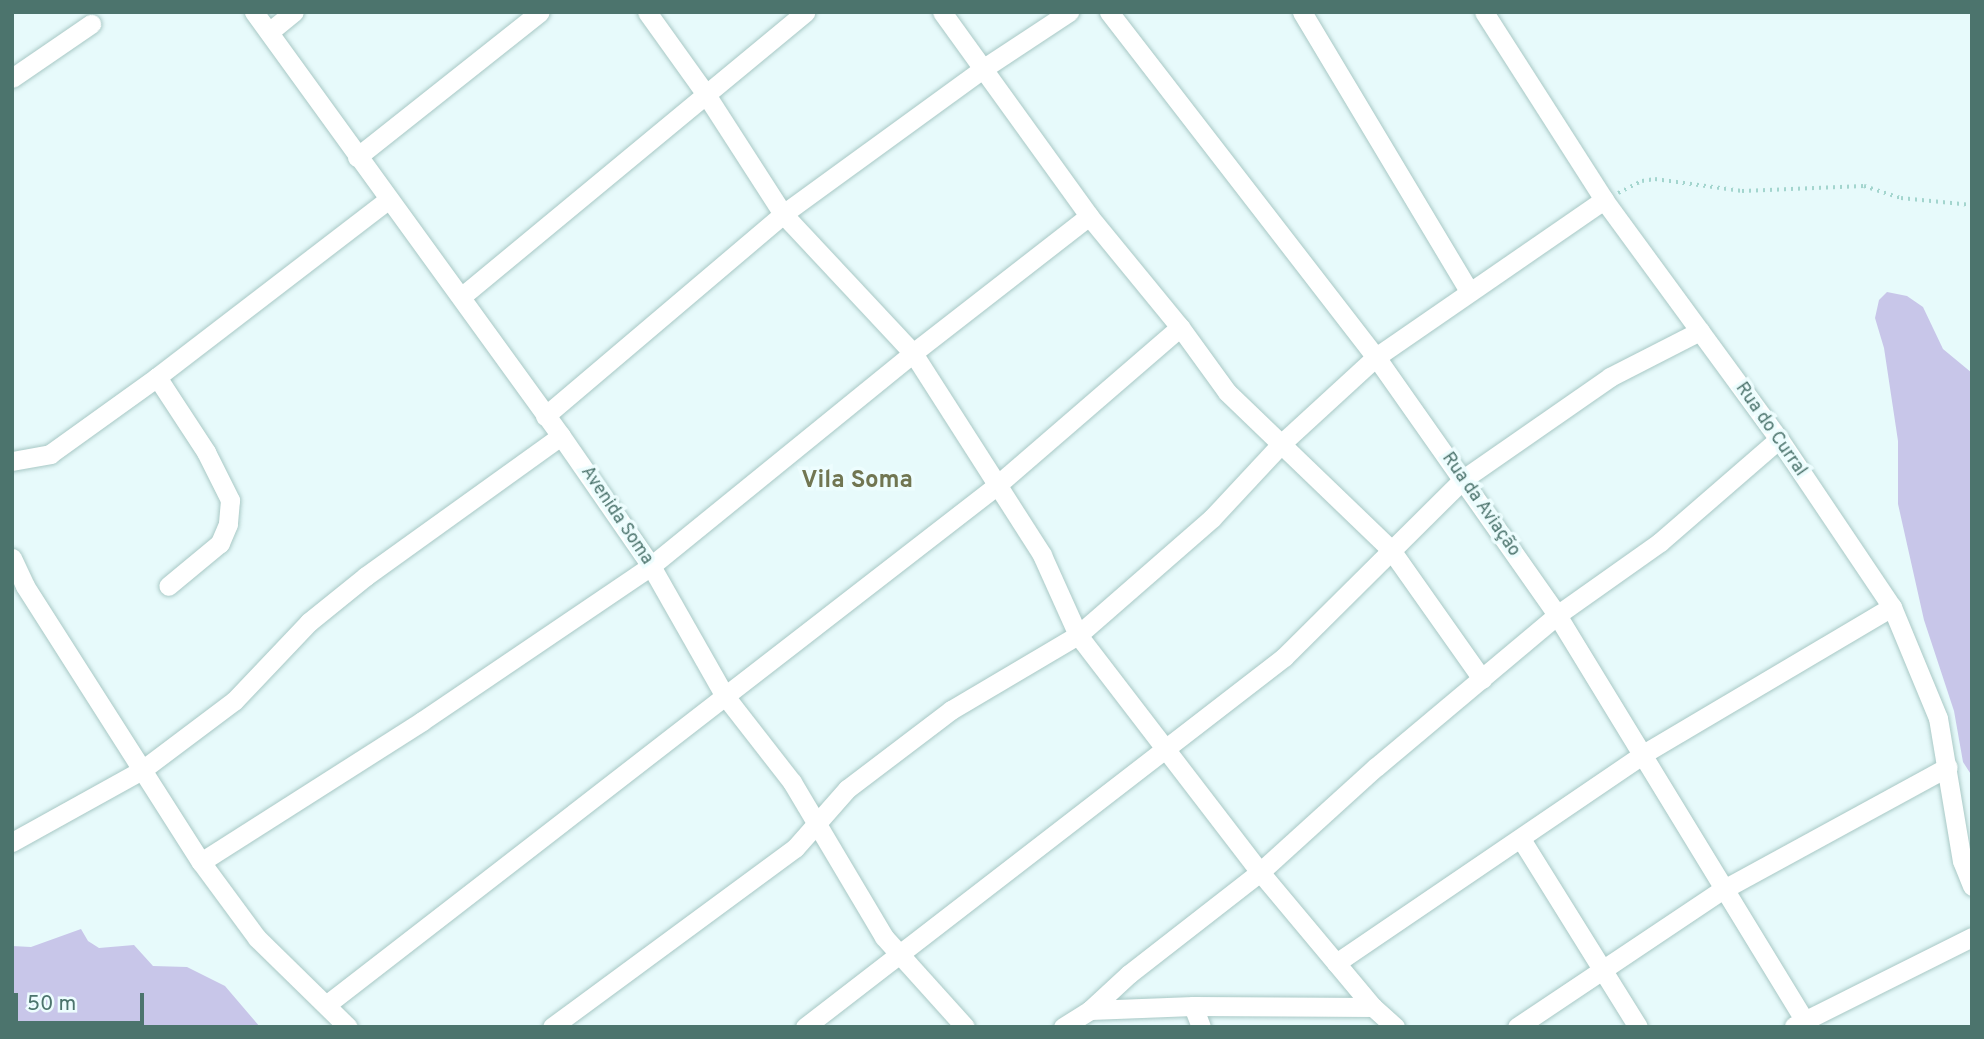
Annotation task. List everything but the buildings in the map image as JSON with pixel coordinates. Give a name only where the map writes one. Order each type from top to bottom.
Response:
[{"type":"street","name":"Avenida Soma","points":[[254,12],[561,436],[651,566],[725,696],[792,782],[897,955],[914,969],[965,1027]]},
{"type":"street","points":[[269,32],[294,12]]},
{"type":"street","points":[[357,157],[540,12]]},
{"type":"street","points":[[647,12],[705,93],[783,214],[914,353],[1042,555],[1078,635],[1260,872],[1373,1007],[1395,1027]]},
{"type":"street","points":[[461,297],[805,12]]},
{"type":"street","points":[[942,12],[1090,216],[1180,327],[1227,392],[1391,550],[1482,679]]},
{"type":"street","points":[[545,416],[783,214],[984,68],[1069,12]]},
{"type":"street","name":"Rua da Aviação","points":[[1109,12],[1376,357],[1557,615],[1643,754],[1802,1025]]},
{"type":"street","points":[[1302,12],[1469,291]]},
{"type":"street","name":"Rua do Curral","points":[[1485,12],[1604,200],[1779,439],[1892,607],[1938,718],[1962,861],[1972,886]]},
{"type":"street","points":[[12,78],[91,24]]},
{"type":"street","points":[[12,461],[50,454],[157,377],[388,200]]},
{"type":"street","points":[[552,1027],[795,848],[847,789],[951,710],[1078,635],[1212,518],[1282,443],[1376,357],[1604,200]]},
{"type":"street","points":[[201,862],[422,721],[651,566],[914,353],[1090,216]]},
{"type":"street","points":[[326,1005],[996,486],[1180,327]]},
{"type":"street","points":[[805,1027],[1284,657],[1462,480],[1609,377],[1700,331]]},
{"type":"street","points":[[157,377],[206,452],[230,500],[228,524],[220,543],[168,586]]},
{"type":"street","points":[[12,842],[142,770],[234,701],[309,622],[366,576],[561,436]]},
{"type":"street","points":[[1063,1027],[1090,1010],[1129,974],[1260,872],[1376,767],[1557,615],[1660,542],[1779,439]]},
{"type":"street","points":[[12,558],[25,586],[201,862],[257,938],[348,1027]]},
{"type":"street","points":[[1336,963],[1643,754],[1892,607]]},
{"type":"street","points":[[1517,1027],[1722,890],[1948,767]]},
{"type":"street","points":[[1521,839],[1604,968],[1638,1027]]},
{"type":"street","points":[[1802,1025],[1972,937]]},
{"type":"street","points":[[1090,1010],[1193,1006],[1373,1007]]},
{"type":"street","points":[[1193,1006],[1201,1027]]},
{"type":"path","points":[[1604,200],[1642,181],[1655,179],[1742,191],[1864,186],[1901,198],[1972,205]]},
{"type":"shaded area","points":[[1887,292],[1907,296],[1923,307],[1943,349],[1972,373],[1972,776],[1963,762],[1954,711],[1924,620],[1898,504],[1898,441],[1884,348],[1875,318],[1879,300]]},
{"type":"shaded area","points":[[81,929],[88,941],[99,948],[134,945],[153,966],[187,967],[225,986],[260,1027],[12,1027],[12,946],[31,947]]},
{"type":"district","name":"Vila Soma","points":[[857,482]]}]
